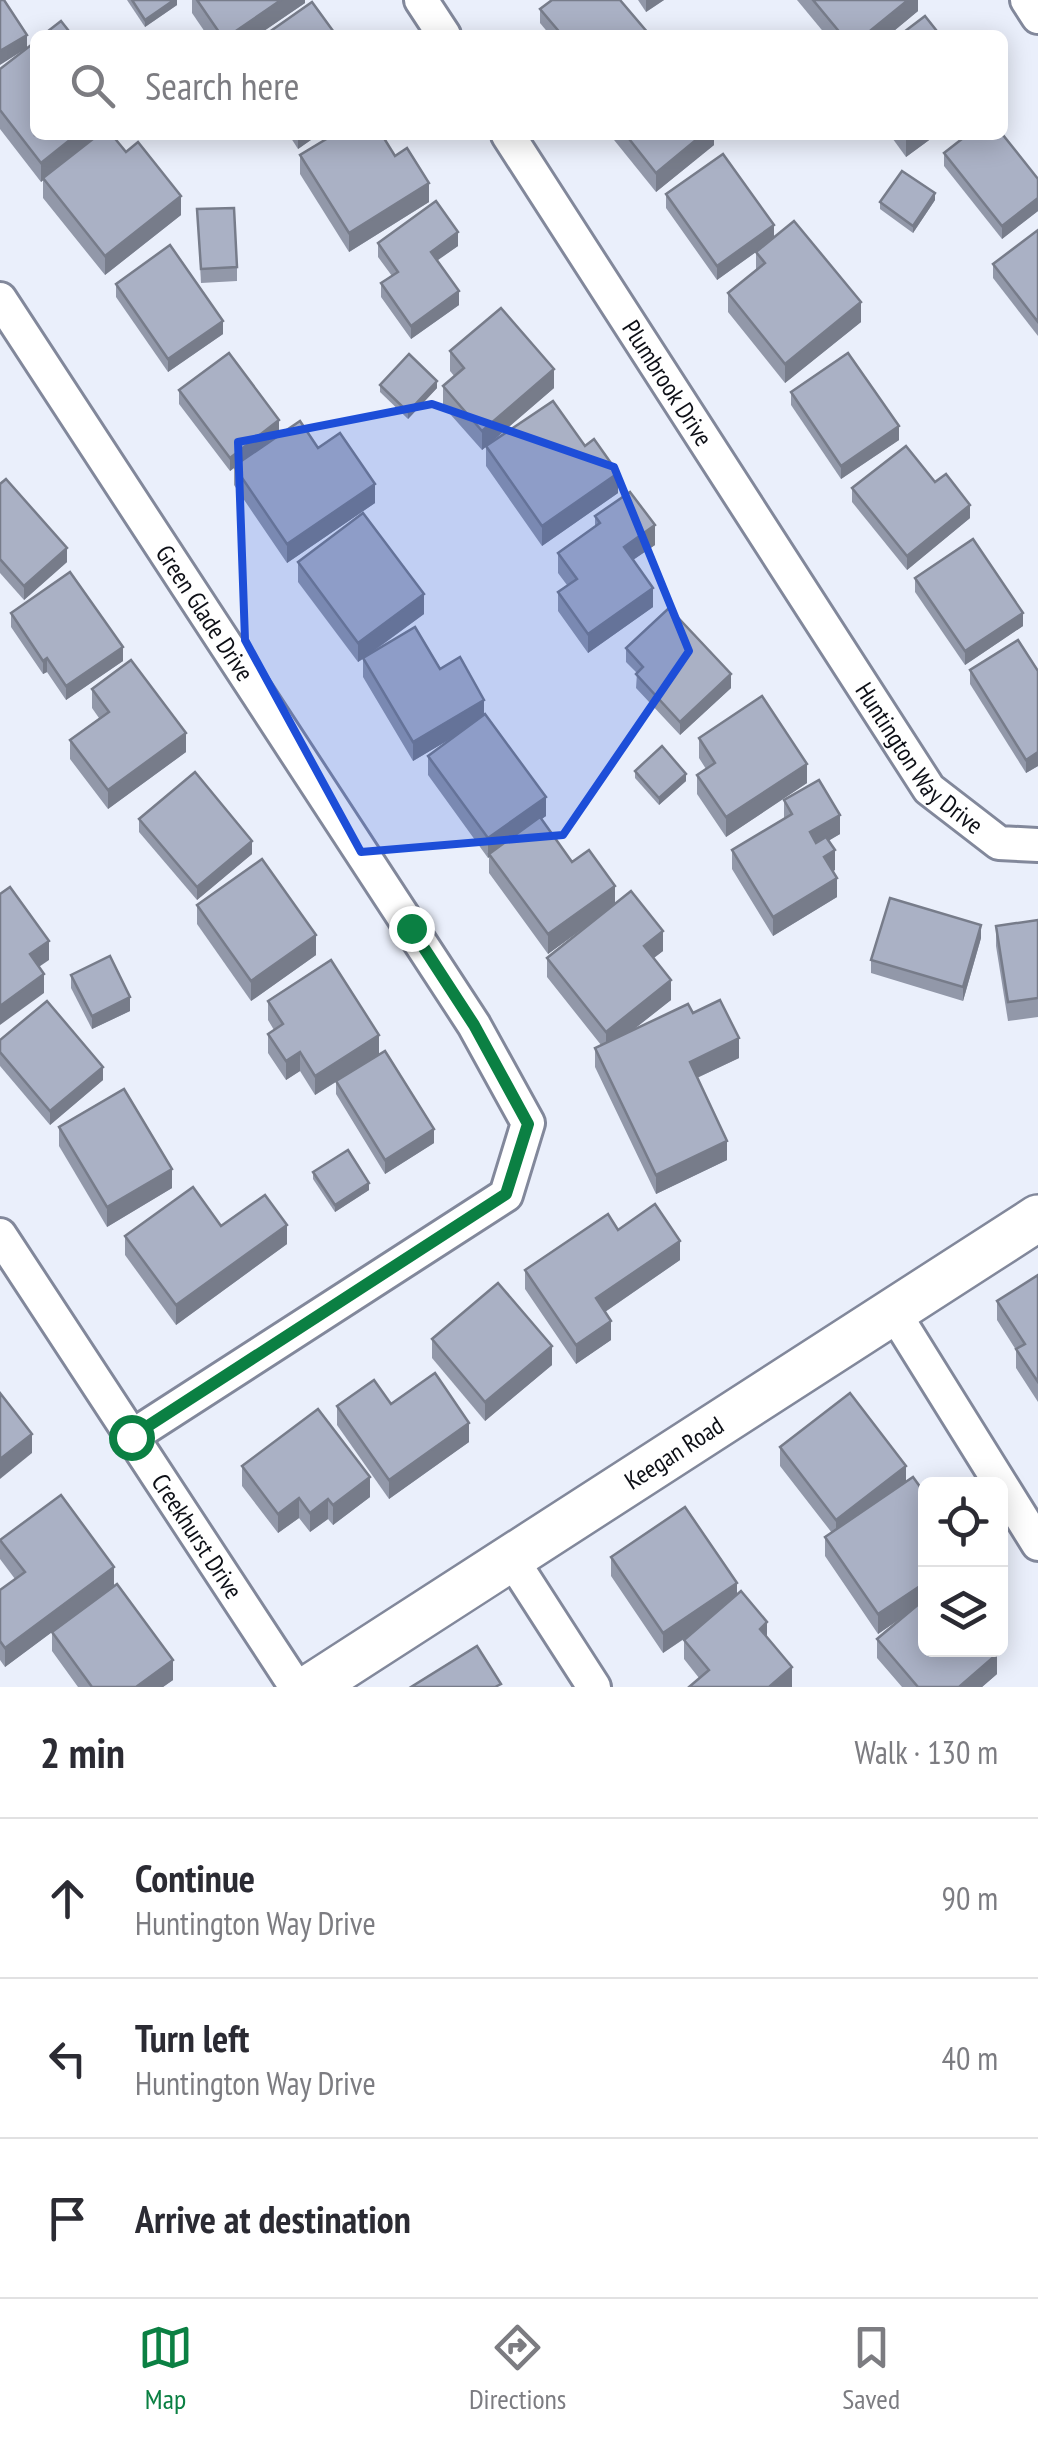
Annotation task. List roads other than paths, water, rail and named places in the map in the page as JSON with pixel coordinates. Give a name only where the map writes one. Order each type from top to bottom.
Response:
[{"type":"street","points":[[421,0],[441,30]]},
{"type":"street","points":[[1027,0],[1038,18]]},
{"type":"street","name":"Plumbrook Drive","points":[[511,140],[828,632]]},
{"type":"street","name":"Green Glade Drive","points":[[0,298],[474,1025],[528,1124],[506,1194],[131,1437]]},
{"type":"street","name":"Huntington Way Drive","points":[[828,632],[929,789],[999,843],[1038,845]]},
{"type":"street","name":"Keegan Road","points":[[311,1687],[1038,1218]]},
{"type":"street","name":"Creekhurst Drive","points":[[0,1235],[296,1687]]},
{"type":"street","points":[[893,1311],[1038,1544]]},
{"type":"street","points":[[511,1558],[594,1687]]}]
